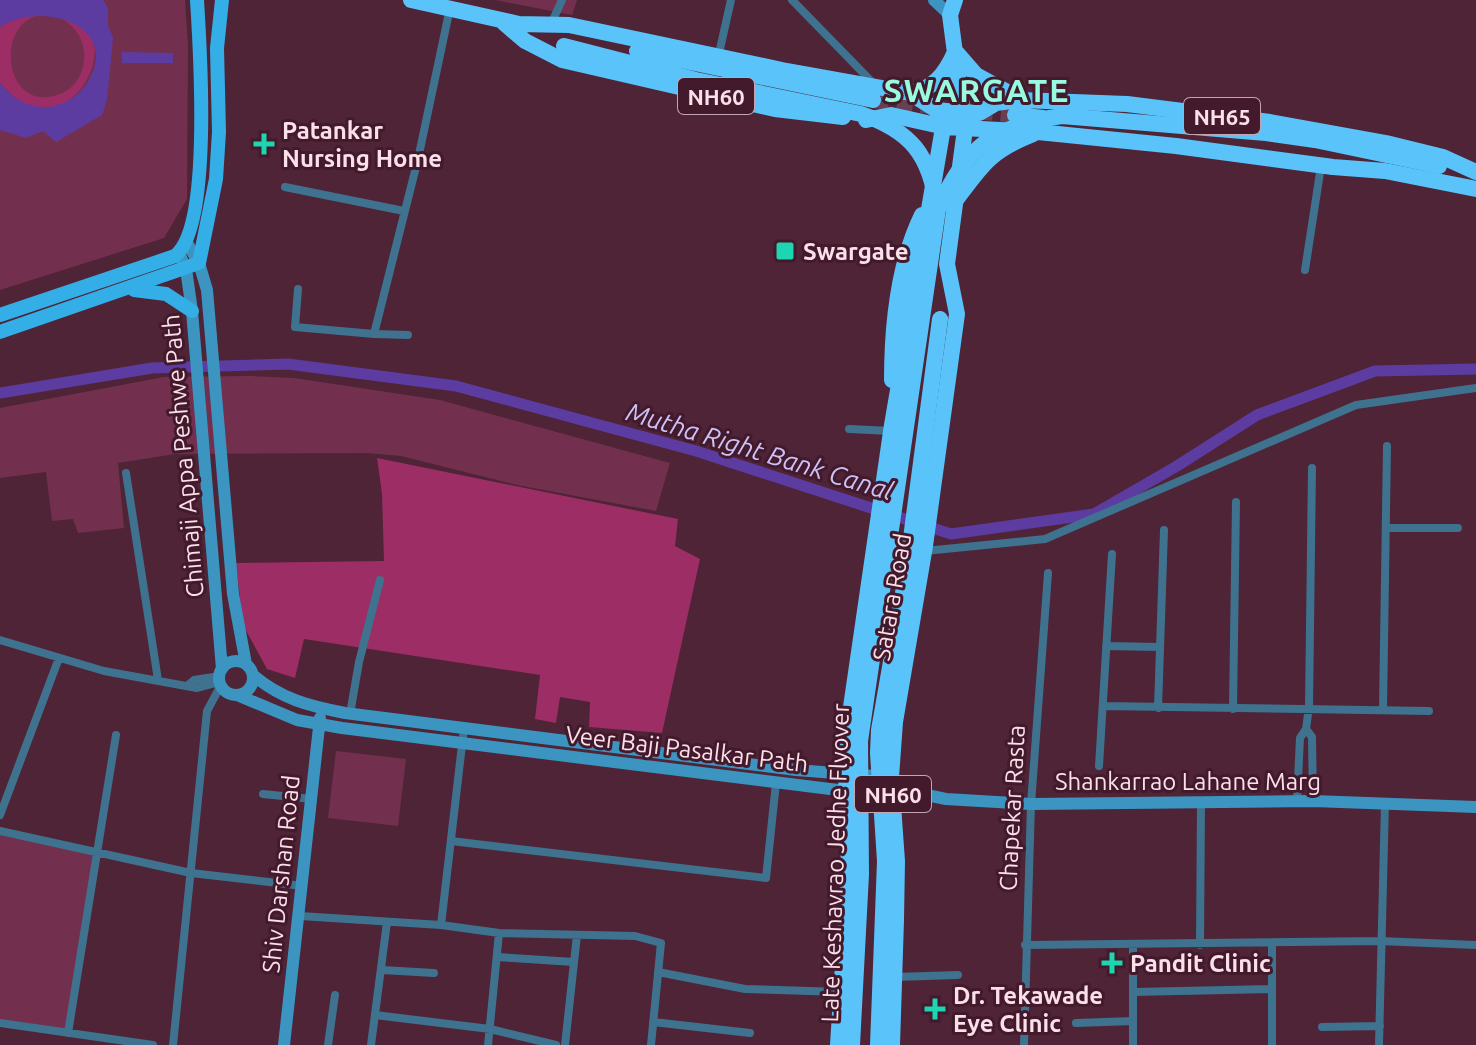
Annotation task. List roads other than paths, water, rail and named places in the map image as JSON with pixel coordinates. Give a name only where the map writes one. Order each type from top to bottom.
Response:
[{"type":"highway","name":"NH60","points":[[411,0],[519,24],[569,25],[876,94],[910,93],[945,119]]},
{"type":"highway","name":"NH60","points":[[952,7],[964,121]]},
{"type":"highway","name":"NH60","points":[[499,19],[525,41],[562,60],[675,87],[775,109],[868,120],[891,115],[945,119]]},
{"type":"highway","points":[[519,24],[694,64],[876,94]]},
{"type":"highway","name":"Late Keshavrao Jedhe Flyover","points":[[525,41],[564,46],[696,80],[861,114],[884,122],[899,131],[920,153],[941,203]]},
{"type":"highway","points":[[910,93],[921,91],[942,77],[955,51],[976,75],[1018,107],[1297,150],[1385,171]]},
{"type":"highway","name":"NH65","points":[[964,121],[996,103],[1018,107],[1127,104],[1292,126],[1428,154],[1476,172]]},
{"type":"highway","name":"Late Keshavrao Jedhe Flyover","points":[[852,1045],[861,874],[860,741],[941,203],[956,175],[983,144],[1006,128],[1062,116],[1279,135],[1476,172]]},
{"type":"highway","name":"Satara Road","points":[[892,1045],[897,861],[895,722],[925,549],[957,314],[949,280],[941,203],[945,119]]},
{"type":"highway","name":"NH65","points":[[945,119],[1385,171],[1476,189]]},
{"type":"highway","points":[[868,120],[885,125],[904,138],[924,168],[941,203],[1005,145],[1038,132]]},
{"type":"highway","name":"Satara Road","points":[[838,1045],[849,870],[846,783],[849,721],[892,428],[941,203],[964,121]]},
{"type":"highway","points":[[878,1045],[885,861],[879,730],[906,576],[940,319],[949,280]]},
{"type":"main road","points":[[0,315],[183,248],[199,177],[202,131],[197,0]]},
{"type":"main road","name":"Chimaji Appa Peshwe Path","points":[[221,678],[193,315],[193,266],[216,179],[219,132],[217,48],[222,0]]},
{"type":"main road","points":[[934,0],[952,7]]},
{"type":"main road","name":"Chimaji Appa Peshwe Path","points":[[183,248],[207,290],[233,594],[249,669]]},
{"type":"main road","points":[[0,332],[193,266]]},
{"type":"main road","points":[[126,290],[166,294],[193,315]]},
{"type":"main road","points":[[233,662],[249,669],[251,688],[237,695],[227,693],[221,678],[233,662]]},
{"type":"main road","name":"Veer Baji Pasalkar Path","points":[[249,669],[269,689],[302,705],[350,714],[846,783],[895,787]]},
{"type":"main road","name":"Veer Baji Pasalkar Path","points":[[237,695],[297,720],[319,724],[776,783],[846,783]]},
{"type":"main road","name":"Shiv Darshan Road","points":[[284,1045],[322,708]]},
{"type":"main road","name":"Shankarrao Lahane Marg","points":[[895,787],[946,799],[1031,804],[1313,801],[1476,807]]},
{"type":"street","points":[[550,25],[562,0]]},
{"type":"street","points":[[718,58],[731,0]]},
{"type":"street","points":[[792,0],[876,94]]},
{"type":"street","points":[[374,334],[418,159],[450,8]]},
{"type":"street","points":[[1305,270],[1321,165]]},
{"type":"street","points":[[285,187],[404,211]]},
{"type":"street","points":[[298,289],[295,327],[408,335]]},
{"type":"street","points":[[925,549],[1045,539],[1356,405],[1476,388]]},
{"type":"street","points":[[849,429],[916,430]]},
{"type":"street","points":[[1383,709],[1387,446]]},
{"type":"street","points":[[1297,801],[1300,738],[1306,729],[1309,707],[1312,468]]},
{"type":"street","points":[[126,473],[158,680]]},
{"type":"street","points":[[1233,709],[1236,502]]},
{"type":"street","points":[[1386,528],[1458,528]]},
{"type":"street","points":[[1158,708],[1164,530]]},
{"type":"street","points":[[1099,766],[1112,554]]},
{"type":"street","name":"Chapekar Rasta","points":[[1024,1045],[1031,804],[1048,573]]},
{"type":"street","points":[[350,714],[359,662],[380,580]]},
{"type":"street","points":[[0,640],[104,671],[197,688],[221,678]]},
{"type":"street","points":[[1106,646],[1160,647]]},
{"type":"street","points":[[0,815],[59,658]]},
{"type":"street","points":[[173,1045],[207,711],[221,678]]},
{"type":"street","points":[[1103,706],[1429,711]]},
{"type":"street","points":[[441,925],[464,728]]},
{"type":"street","points":[[1306,729],[1312,737],[1313,801]]},
{"type":"street","points":[[68,1033],[116,735]]},
{"type":"street","points":[[451,841],[766,878],[776,783]]},
{"type":"street","points":[[263,794],[312,799]]},
{"type":"street","points":[[1200,945],[1201,802]]},
{"type":"street","points":[[1379,1045],[1385,802]]},
{"type":"street","points":[[0,831],[191,873],[303,886]]},
{"type":"street","points":[[300,916],[441,925],[499,933],[635,936],[661,943],[651,1045]]},
{"type":"street","points":[[371,1045],[387,922]]},
{"type":"street","points":[[488,1045],[499,933]]},
{"type":"street","points":[[565,1045],[577,935]]},
{"type":"street","points":[[1025,945],[1380,941],[1476,945]]},
{"type":"street","points":[[1272,943],[1272,1045]]},
{"type":"street","points":[[1133,945],[1133,1045]]},
{"type":"street","points":[[497,957],[574,962]]},
{"type":"street","points":[[382,970],[434,973]]},
{"type":"street","points":[[658,972],[745,989],[842,992]]},
{"type":"street","points":[[895,977],[958,975]]},
{"type":"street","points":[[1134,992],[1272,989]]},
{"type":"street","points":[[328,1045],[335,995]]},
{"type":"street","points":[[375,1015],[490,1029],[556,1045]]},
{"type":"street","points":[[1076,1023],[1133,1021]]},
{"type":"street","points":[[653,1022],[750,1033]]},
{"type":"street","points":[[0,1023],[153,1045]]},
{"type":"street","points":[[1322,1027],[1380,1026]]},
{"type":"waterway","name":"Mutha Right Bank Canal","points":[[0,393],[152,368],[288,364],[456,386],[696,451],[951,534],[1094,514],[1257,415],[1375,371],[1476,369]]},
{"type":"tunnel","points":[[873,100],[934,106]]},
{"type":"tunnel","points":[[977,111],[1015,115]]},
{"type":"place","name":"Patankar Nursing Home","points":[[264,144]]},
{"type":"place","name":"Swargate","points":[[785,251]]},
{"type":"place","name":"Pandit Clinic","points":[[1112,963]]},
{"type":"place","name":"Dr. Tekawade Eye Clinic","points":[[935,1009]]},
{"type":"district","name":"SWARGATE","points":[[977,90]]}]
